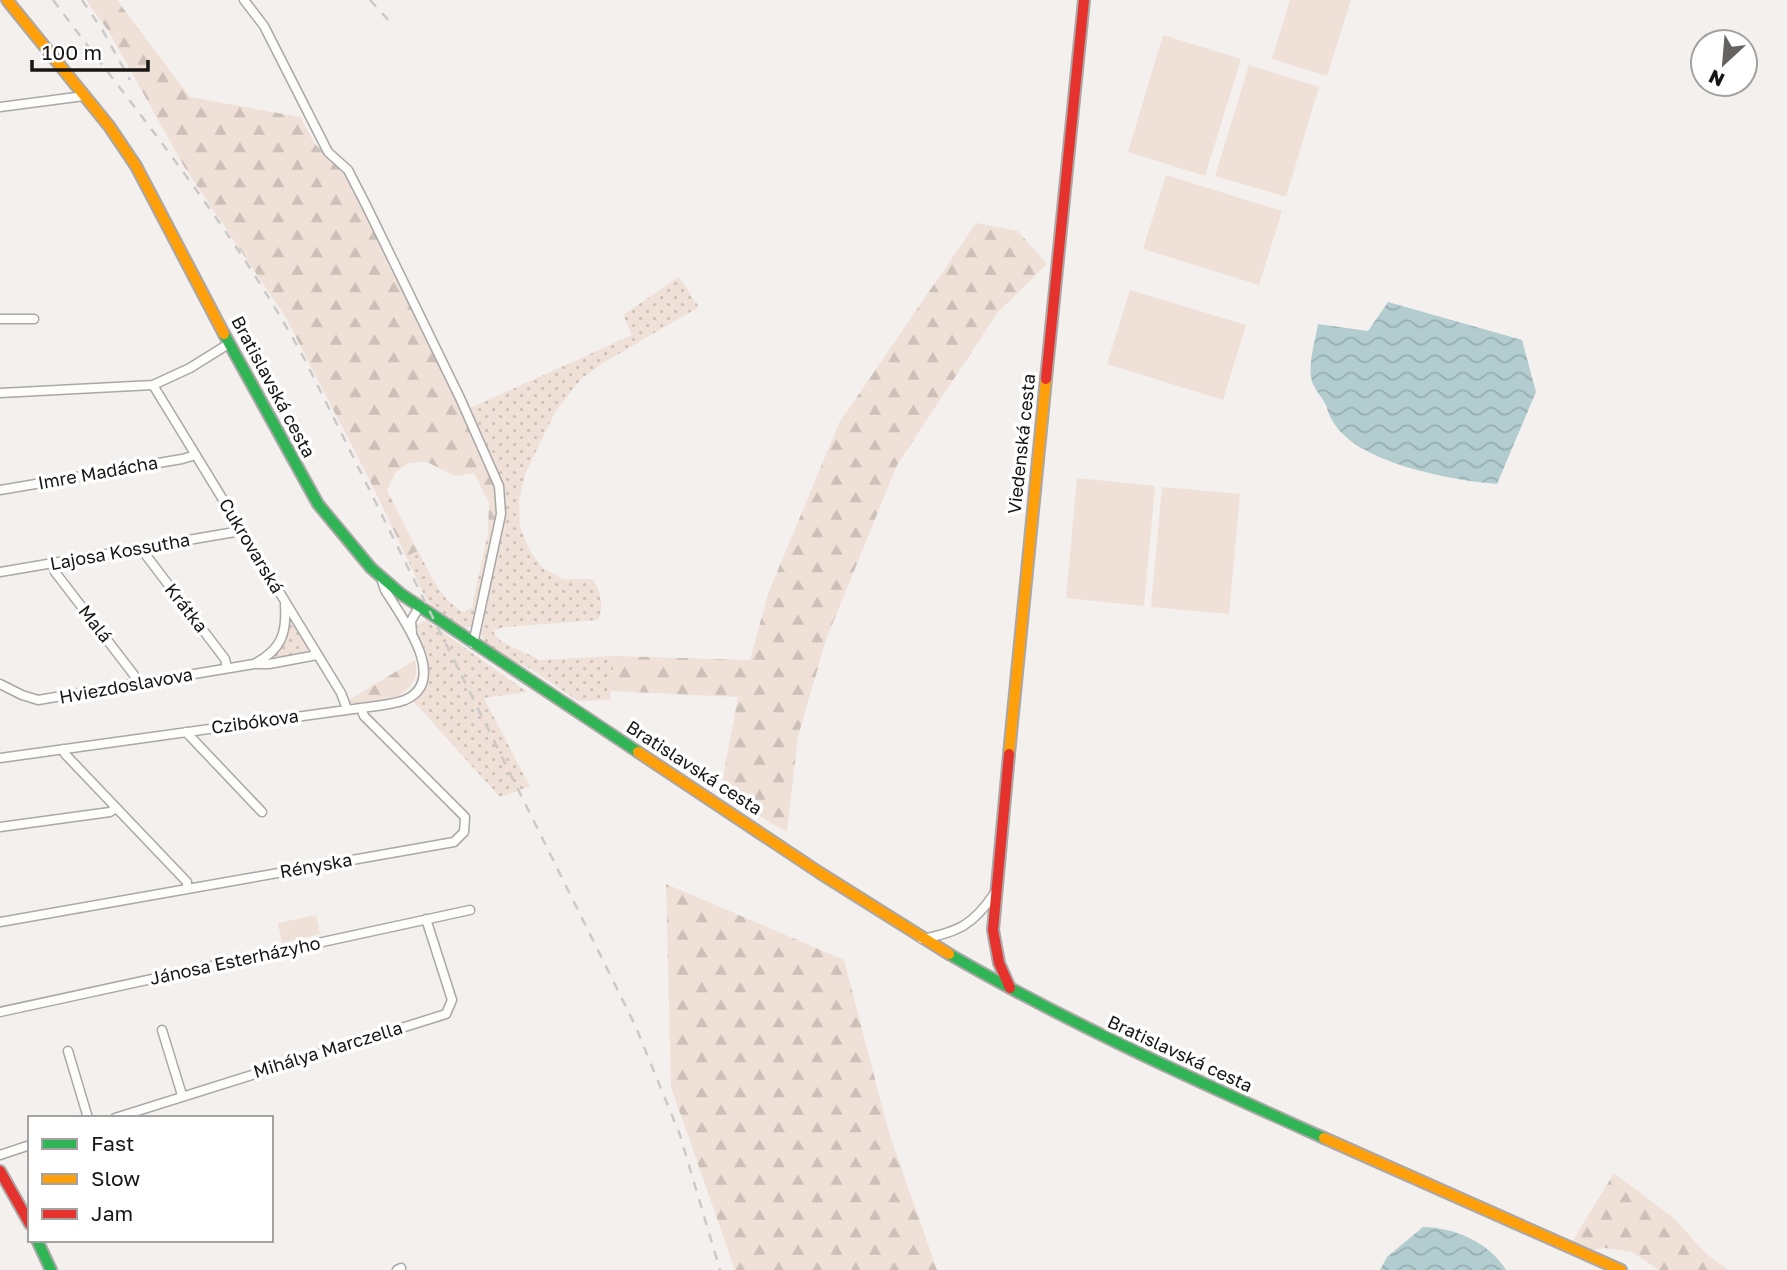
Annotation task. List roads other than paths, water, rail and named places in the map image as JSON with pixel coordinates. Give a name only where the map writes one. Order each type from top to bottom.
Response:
[{"type":"street","name":"Bratislavská cesta","points":[[7,0],[109,127],[136,166],[208,305],[318,503],[336,528],[381,578],[473,644],[922,939],[1011,990],[1160,1065],[1621,1270]]},
{"type":"street","points":[[244,0],[264,26],[328,152],[348,170],[460,398],[499,486],[499,525],[478,632],[473,644]]},
{"type":"street","name":"Viedenská cesta","points":[[1011,990],[1000,971],[994,951],[995,891],[1084,0]]},
{"type":"street","points":[[0,107],[84,96]]},
{"type":"street","points":[[0,319],[34,319]]},
{"type":"street","points":[[0,393],[153,385],[190,368],[230,343]]},
{"type":"street","name":"Cukrovarská","points":[[153,385],[341,693],[347,709]]},
{"type":"street","name":"Imre Madácha","points":[[0,490],[182,459],[196,454]]},
{"type":"street","name":"Lajosa Kossutha","points":[[0,572],[241,531]]},
{"type":"street","name":"Krátka","points":[[144,548],[145,554],[225,659],[227,668]]},
{"type":"street","name":"Malá","points":[[54,563],[55,572],[134,675],[136,684]]},
{"type":"street","points":[[381,578],[385,590],[412,636]]},
{"type":"street","points":[[254,664],[269,656],[281,639],[286,617],[285,602]]},
{"type":"street","points":[[412,636],[411,621],[419,607]]},
{"type":"street","name":"Czibókova","points":[[0,758],[397,702],[407,699],[421,683],[424,666],[420,650],[412,636]]},
{"type":"street","name":"Hviezdoslavova","points":[[0,684],[38,700],[317,655]]},
{"type":"street","name":"Rényska","points":[[0,922],[454,842],[464,832],[465,817],[364,716],[361,708]]},
{"type":"street","points":[[187,732],[262,811]]},
{"type":"street","points":[[63,749],[187,882],[187,888]]},
{"type":"street","points":[[0,827],[110,812],[116,808]]},
{"type":"street","points":[[922,939],[966,926],[981,912],[995,891]]},
{"type":"street","name":"Jánosa Esterházyho","points":[[0,1012],[470,910]]},
{"type":"street","name":"Mihálya Marczella","points":[[121,1116],[446,1014],[452,1000],[426,919]]},
{"type":"street","points":[[162,1030],[182,1096]]},
{"type":"street","points":[[68,1051],[87,1116]]},
{"type":"street","points":[[0,1155],[28,1146]]},
{"type":"street","points":[[0,1171],[28,1220]]},
{"type":"street","points":[[38,1242],[51,1270]]},
{"type":"water","points":[[1388,302],[1522,340],[1536,392],[1497,484],[1431,474],[1383,459],[1344,435],[1331,418],[1311,377],[1318,324],[1368,331]]},
{"type":"water","points":[[1423,1227],[1447,1230],[1470,1238],[1491,1252],[1506,1270],[1380,1270],[1387,1257]]},
{"type":"railway","points":[[53,0],[218,220],[278,312],[305,360],[635,1025],[680,1135],[720,1270]]},
{"type":"railway","points":[[82,0],[130,80]]},
{"type":"railway","points":[[370,0],[392,24]]}]
